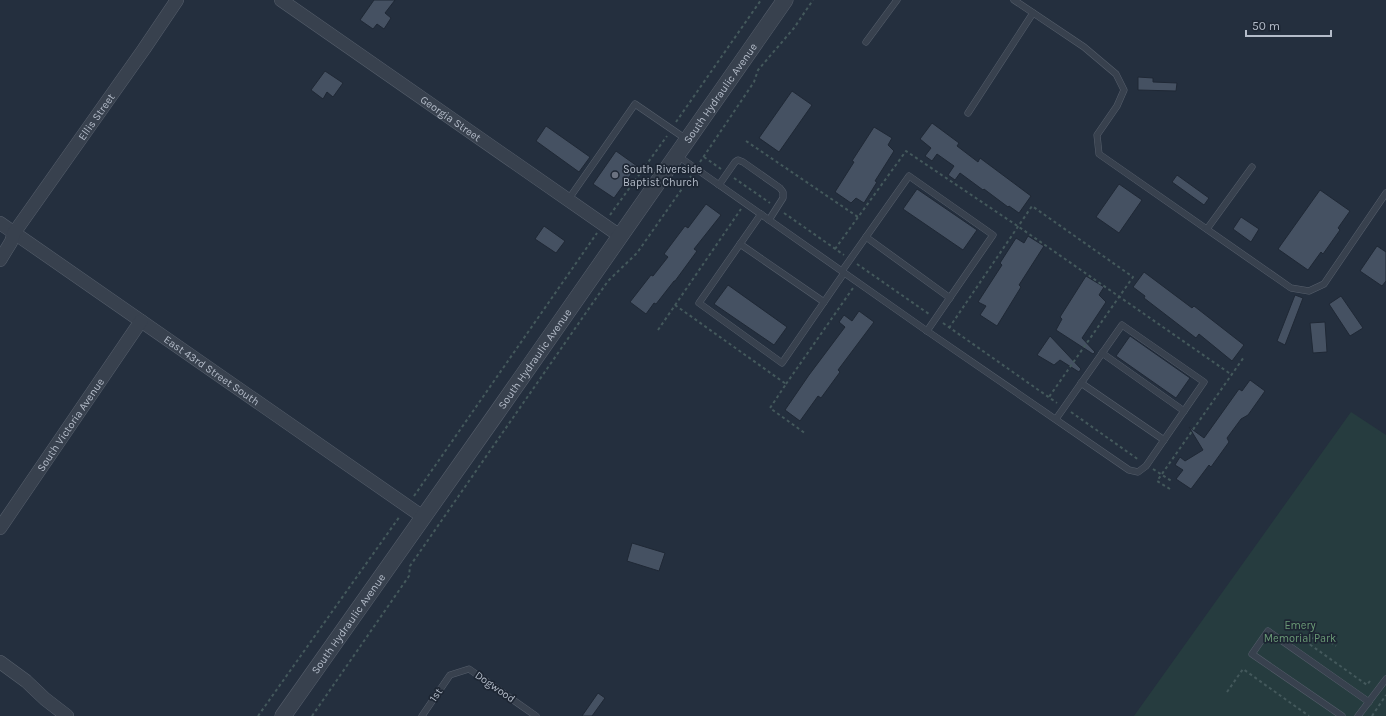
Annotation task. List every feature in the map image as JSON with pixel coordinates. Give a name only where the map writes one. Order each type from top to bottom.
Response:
[{"type":"street","name":"Ellis Street","points":[[0,260],[11,242],[14,232],[177,0]]},
{"type":"street","name":"Georgia Street","points":[[281,0],[620,236]]},
{"type":"street","name":"South Hydraulic Avenue","points":[[283,716],[785,0]]},
{"type":"street","name":"East 43rd Street South","points":[[0,223],[423,518]]},
{"type":"street","name":"South Victoria Avenue","points":[[0,528],[141,321]]},
{"type":"street","points":[[1,664],[26,681],[45,699],[67,716]]},
{"type":"lane","points":[[866,42],[897,0]]},
{"type":"lane","points":[[1014,0],[1090,52],[1116,74],[1124,90],[1117,106],[1097,135],[1099,154],[1291,288],[1309,291],[1324,284],[1386,193]]},
{"type":"lane","points":[[968,113],[1033,13]]},
{"type":"lane","points":[[568,200],[635,104],[688,139]]},
{"type":"lane","points":[[677,155],[927,331],[1129,470],[1138,472],[1146,466],[1204,382],[1122,325],[1056,419]]},
{"type":"lane","points":[[719,185],[735,162],[738,160],[743,162],[780,188],[783,192],[783,198],[769,220]]},
{"type":"lane","points":[[1207,229],[1252,167]]},
{"type":"lane","points":[[761,214],[699,303],[782,363],[866,237],[909,176],[993,235],[927,331]]},
{"type":"lane","points":[[866,237],[950,298]]},
{"type":"lane","points":[[740,244],[824,302]]},
{"type":"lane","points":[[1102,354],[1184,411]]},
{"type":"lane","points":[[1081,383],[1164,440]]},
{"type":"lane","points":[[1342,716],[1252,654],[1268,631],[1369,702]]},
{"type":"lane","name":"Dogwood","points":[[450,675],[469,669],[536,716]]},
{"type":"lane","name":"1st","points":[[422,716],[450,675]]},
{"type":"lane","points":[[1358,716],[1386,679]]},
{"type":"path","points":[[258,716],[761,0]]},
{"type":"path","points":[[312,716],[410,576],[410,566],[608,281],[637,253],[754,82],[758,70],[794,28],[814,0]]},
{"type":"path","points":[[746,140],[858,217]]},
{"type":"path","points":[[835,248],[906,151],[1019,227],[1232,375]]},
{"type":"path","points":[[949,328],[1032,206],[1133,277],[1049,398]]},
{"type":"path","points":[[658,330],[741,208]]},
{"type":"path","points":[[806,434],[770,408],[854,288]]},
{"type":"path","points":[[675,305],[786,384]]},
{"type":"path","points":[[1170,489],[1157,481],[1244,357]]},
{"type":"path","points":[[1309,644],[1317,633],[1336,646]]},
{"type":"path","points":[[1305,641],[1367,685],[1370,682],[1386,694],[1372,716]]},
{"type":"path","points":[[1227,692],[1243,669],[1309,716]]},
{"type":"green space","name":"Emery Memorial Park","points":[[1351,412],[1386,435],[1386,716],[1134,716]]},
{"type":"building","points":[[374,0],[395,0],[385,13],[391,18],[384,29],[377,24],[373,29],[360,20]]},
{"type":"building","points":[[325,71],[343,83],[333,97],[327,92],[323,99],[311,90]]},
{"type":"building","points":[[1138,77],[1153,78],[1153,82],[1177,83],[1176,91],[1138,90]]},
{"type":"building","points":[[792,91],[812,105],[779,152],[759,138]]},
{"type":"building","points":[[932,123],[959,143],[957,146],[978,162],[980,158],[1031,196],[1019,213],[1009,206],[1008,207],[960,173],[955,180],[948,175],[954,166],[937,154],[932,161],[925,156],[931,148],[920,139]]},
{"type":"building","points":[[546,126],[590,157],[579,172],[536,141]]},
{"type":"building","points":[[874,127],[892,138],[888,145],[894,151],[875,181],[877,182],[864,203],[856,198],[851,203],[835,192],[854,162],[852,161]]},
{"type":"building","name":"South Riverside Baptist Church","points":[[616,151],[637,166],[614,198],[593,184]]},
{"type":"building","points":[[1177,175],[1209,198],[1204,205],[1172,182]]},
{"type":"building","points":[[1119,184],[1142,200],[1119,233],[1096,217]]},
{"type":"building","points":[[917,189],[977,230],[963,250],[903,209]]},
{"type":"building","points":[[1320,190],[1350,211],[1338,228],[1340,230],[1323,254],[1321,252],[1308,270],[1278,249]]},
{"type":"building","points":[[706,204],[721,215],[694,249],[697,251],[675,281],[656,304],[654,303],[646,314],[630,302],[651,275],[653,276],[668,257],[664,254],[685,226],[688,228]]},
{"type":"building","points":[[1241,217],[1259,229],[1251,242],[1233,229]]},
{"type":"building","points":[[544,226],[565,241],[556,253],[535,239]]},
{"type":"building","points":[[1028,236],[1044,246],[1019,285],[1021,287],[997,326],[980,315],[986,306],[978,302],[1002,265],[1000,263],[1016,238],[1024,243]]},
{"type":"building","points":[[1377,246],[1386,252],[1386,281],[1382,286],[1360,271]]},
{"type":"building","points":[[1144,272],[1192,308],[1194,306],[1244,345],[1232,361],[1199,334],[1196,338],[1144,298],[1145,296],[1133,287]]},
{"type":"building","points":[[1086,276],[1104,287],[1099,295],[1106,302],[1082,338],[1095,352],[1093,354],[1056,330],[1062,319],[1060,317]]},
{"type":"building","points":[[728,285],[787,327],[774,345],[714,304]]},
{"type":"building","points":[[1295,295],[1303,298],[1285,345],[1277,341]]},
{"type":"building","points":[[1341,296],[1363,328],[1350,336],[1329,304]]},
{"type":"building","points":[[859,311],[874,322],[838,370],[840,372],[821,398],[818,396],[800,421],[785,410],[845,327],[839,322],[844,315],[852,321]]},
{"type":"building","points":[[1325,322],[1327,352],[1313,353],[1310,323]]},
{"type":"building","points":[[1050,336],[1081,369],[1079,372],[1060,360],[1054,365],[1037,355]]},
{"type":"building","points":[[1130,336],[1190,378],[1176,398],[1116,356]]},
{"type":"building","points":[[1250,380],[1265,391],[1248,415],[1241,419],[1227,438],[1229,442],[1211,467],[1209,465],[1191,489],[1176,479],[1183,470],[1175,465],[1180,457],[1185,461],[1203,450],[1189,427],[1204,438],[1239,389],[1242,391]]},
{"type":"building","points":[[632,543],[665,553],[659,571],[627,561]]},
{"type":"building","points":[[598,693],[605,698],[592,716],[582,716]]},
{"type":"place","name":"South Riverside Baptist Church","points":[[615,175]]}]
